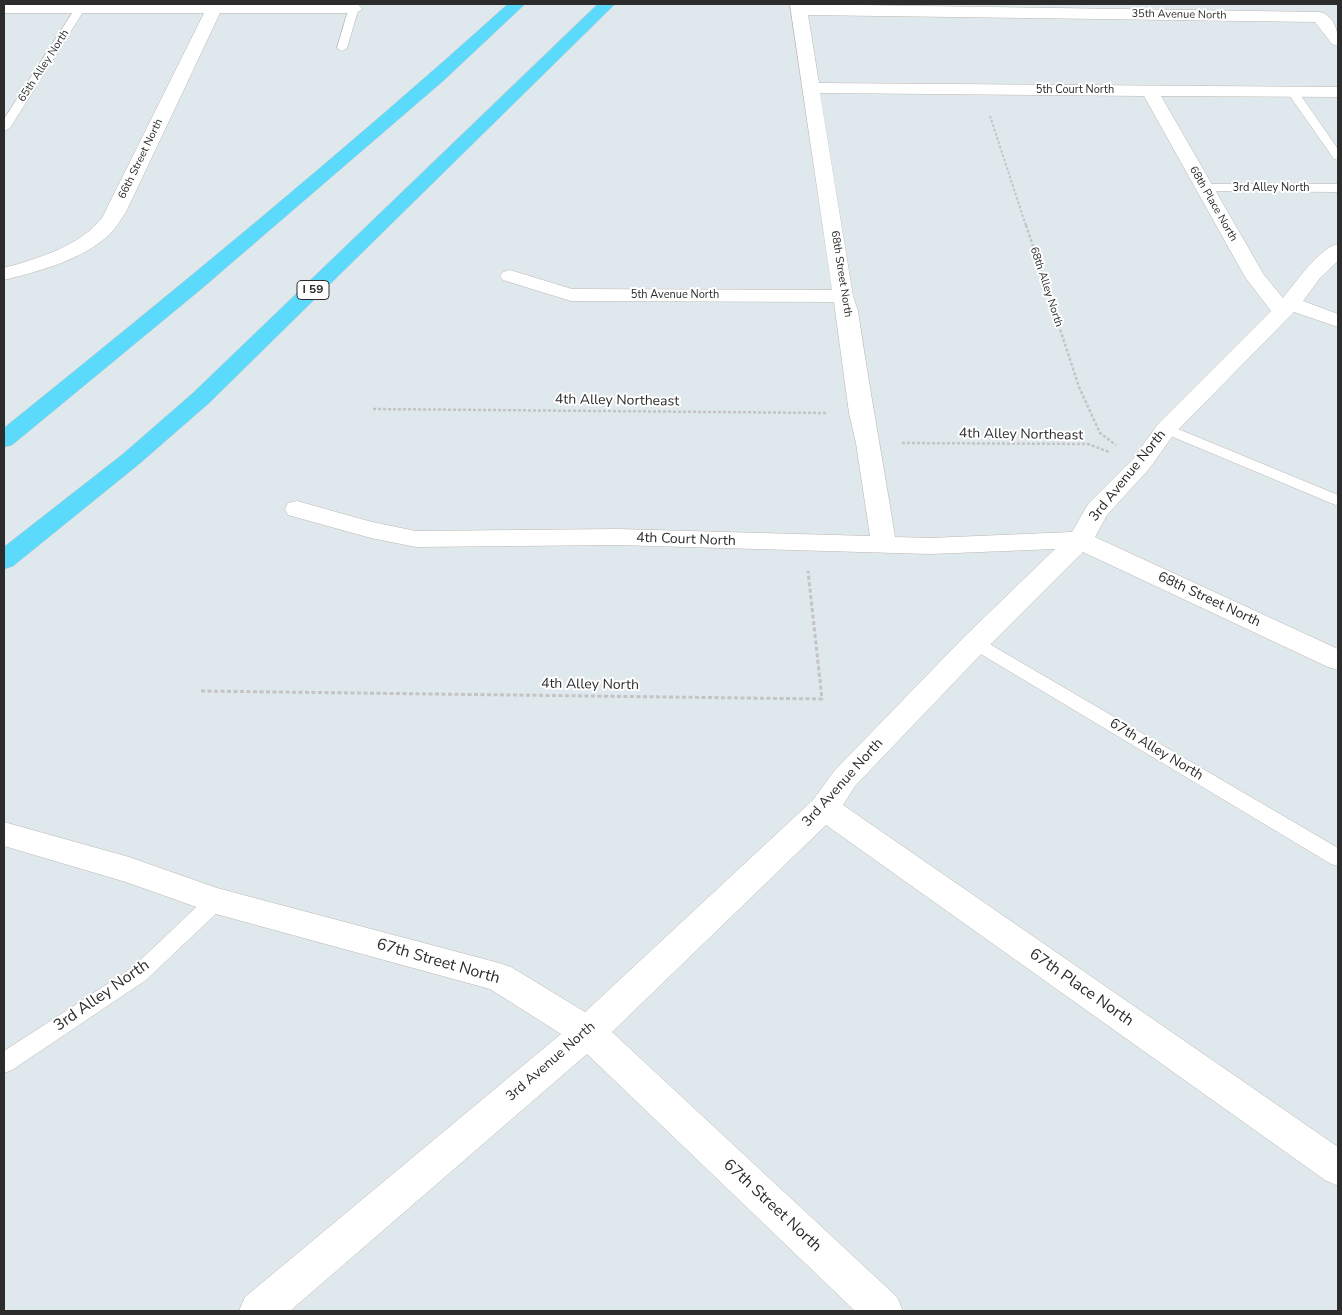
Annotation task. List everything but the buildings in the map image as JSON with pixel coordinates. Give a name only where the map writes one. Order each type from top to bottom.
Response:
[{"type":"highway","points":[[4,440],[193,286],[437,77],[517,4]]},
{"type":"highway","name":"I 59","points":[[4,560],[132,459],[201,398],[607,4]]},
{"type":"street","points":[[4,8],[82,6],[355,6]]},
{"type":"street","name":"66th Street North","points":[[12,272],[78,246],[101,232],[116,212],[215,6]]},
{"type":"street","name":"35th Avenue North","points":[[798,7],[1320,17],[1338,41]]},
{"type":"street","name":"68th Street North","points":[[798,7],[847,312],[861,413],[868,443],[884,545]]},
{"type":"street","name":"5th Court North","points":[[812,88],[1338,92]]},
{"type":"street","name":"68th Place North","points":[[1150,90],[1203,188],[1255,277],[1287,308]]},
{"type":"street","name":"3rd Avenue North","points":[[258,1311],[288,1288],[588,1032],[824,808],[845,778],[975,643],[1080,540],[1097,510],[1141,464],[1166,429],[1287,308],[1313,274],[1338,250]]},
{"type":"street","name":"5th Avenue North","points":[[510,276],[570,295],[843,296]]},
{"type":"street","points":[[1287,308],[1338,320]]},
{"type":"street","name":"4th Court North","points":[[297,509],[371,530],[416,539],[617,538],[930,546],[1080,540]]},
{"type":"street","name":"68th Street North","points":[[1080,540],[1338,660]]},
{"type":"street","name":"67th Place North","points":[[824,808],[1338,1168]]},
{"type":"street","name":"67th Street North","points":[[4,834],[129,870],[216,901],[499,977],[588,1032],[883,1311]]},
{"type":"lane","name":"65th Alley North","points":[[4,128],[82,6]]},
{"type":"lane","points":[[342,48],[355,6]]},
{"type":"lane","points":[[1293,92],[1338,157]]},
{"type":"lane","name":"3rd Alley North","points":[[1203,188],[1338,188]]},
{"type":"lane","points":[[1166,429],[1338,501]]},
{"type":"lane","name":"67th Alley North","points":[[975,643],[1338,858]]},
{"type":"lane","name":"3rd Alley North","points":[[4,1062],[139,974],[216,901]]},
{"type":"path","name":"68th Alley North","points":[[982,90],[1079,387],[1100,433],[1141,464]]},
{"type":"path","name":"4th Alley Northeast","points":[[373,409],[861,413]]},
{"type":"path","name":"4th Alley Northeast","points":[[868,443],[1088,444],[1141,464]]},
{"type":"path","name":"4th Alley North","points":[[201,690],[822,700],[805,543]]}]
